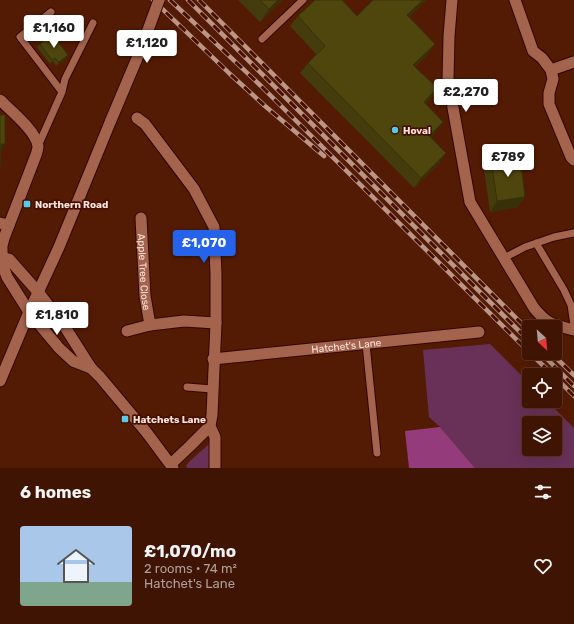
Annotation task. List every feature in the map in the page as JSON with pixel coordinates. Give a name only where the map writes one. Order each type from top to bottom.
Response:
[{"type":"street","points":[[0,380],[59,247],[141,49],[159,0]]},
{"type":"street","points":[[452,0],[448,36],[448,80],[470,202],[534,308],[541,317],[550,324],[574,330]]},
{"type":"street","points":[[514,0],[533,51],[542,58],[551,70],[553,79],[549,94],[549,104],[571,157],[574,160]]},
{"type":"street","points":[[551,70],[574,62]]},
{"type":"street","points":[[0,100],[25,125],[34,136],[38,146],[36,155],[4,224],[2,260],[7,278],[29,312],[59,348],[73,361],[91,368]]},
{"type":"street","points":[[2,260],[9,259],[39,293],[65,327],[91,368],[120,401],[172,466],[210,426],[212,415],[213,359],[216,324],[214,227],[194,189],[145,124],[137,118]]},
{"type":"street","name":"Apple Tree Close","points":[[141,218],[145,296],[150,325]]},
{"type":"street","name":"Apple Tree Close","points":[[127,331],[150,325],[184,321],[216,324]]},
{"type":"street","name":"Hatchet's Lane","points":[[213,359],[479,332]]},
{"type":"street","points":[[210,426],[215,436],[215,466]]},
{"type":"lane","points":[[262,39],[304,0]]},
{"type":"lane","points":[[51,12],[20,37],[62,92]]},
{"type":"lane","points":[[38,146],[62,92],[65,79],[93,22]]},
{"type":"lane","points":[[504,258],[536,243],[554,237],[574,234]]},
{"type":"lane","points":[[536,243],[564,290],[571,305],[574,325]]},
{"type":"lane","points":[[366,344],[377,454]]},
{"type":"lane","points":[[187,387],[212,389]]},
{"type":"shaded area","points":[[490,344],[522,376],[522,408],[554,408],[562,416],[574,428],[574,468],[475,468],[440,427],[429,417],[423,350]]},
{"type":"shaded area","points":[[440,427],[475,468],[409,468],[405,431]]},
{"type":"shaded area","points":[[209,444],[209,468],[187,468],[186,466],[190,461]]},
{"type":"building","points":[[260,0],[278,0],[269,9]]},
{"type":"building","points":[[315,0],[342,0],[357,16],[373,0],[423,0],[407,15],[435,44],[413,65],[437,88],[424,102],[443,122],[429,136],[446,153],[421,178],[308,63],[325,46],[298,16]]},
{"type":"building","points":[[52,34],[68,55],[59,62],[55,58],[52,60],[40,44]]},
{"type":"building","points":[[0,115],[5,115],[5,144],[1,144],[0,169]]},
{"type":"building","points":[[520,155],[525,197],[497,201],[491,159]]},
{"type":"railway","points":[[153,0],[265,106],[324,156]]},
{"type":"railway","points":[[170,0],[261,86],[522,345]]},
{"type":"railway","points":[[188,0],[522,334]]},
{"type":"railway","points":[[199,0],[522,324]]},
{"type":"railway","points":[[537,360],[546,368]]},
{"type":"railway","points":[[548,360],[574,386]]},
{"type":"railway","points":[[558,360],[574,375]]},
{"type":"railway","points":[[562,384],[574,396]]},
{"type":"place","name":"Hoval","points":[[395,130]]},
{"type":"place","name":"Northern Road","points":[[27,204]]},
{"type":"place","name":"Hatchets Lane","points":[[125,419]]}]
